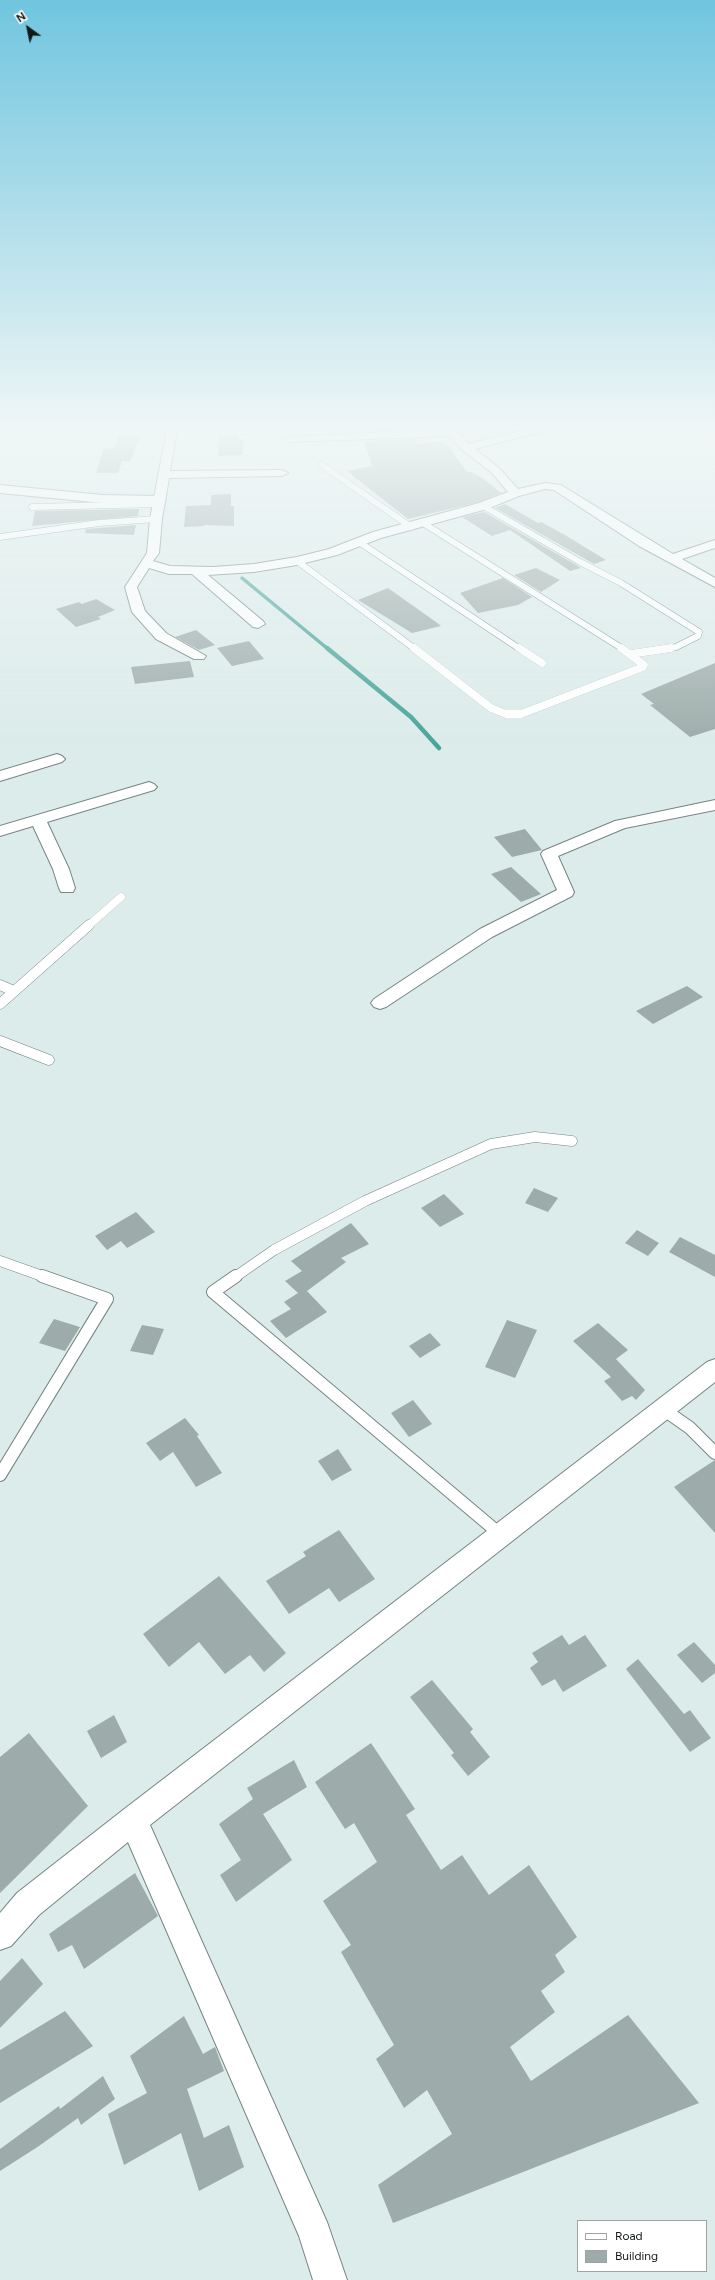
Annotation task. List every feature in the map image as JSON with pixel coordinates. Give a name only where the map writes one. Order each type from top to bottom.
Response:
[{"type":"street","points":[[155,535],[153,553],[131,587],[140,612],[161,636],[199,656]]},
{"type":"street","points":[[146,563],[169,570],[196,571],[254,568],[297,561],[333,552],[382,535]]},
{"type":"street","points":[[631,535],[715,583]]},
{"type":"street","points":[[671,558],[715,544]]},
{"type":"street","points":[[196,571],[258,624]]},
{"type":"street","points":[[0,776],[56,759]]},
{"type":"street","points":[[0,831],[149,787]]},
{"type":"street","points":[[380,1003],[486,933],[566,892],[549,854],[620,824],[715,805]]},
{"type":"street","points":[[38,820],[61,870],[67,888]]},
{"type":"street","points":[[0,1935],[28,1904],[133,1820],[715,1369]]},
{"type":"street","points":[[133,1820],[315,2234],[330,2280]]},
{"type":"lane","points":[[0,537],[11,535]]},
{"type":"lane","points":[[297,561],[437,665],[491,708],[506,714],[521,714],[642,667],[644,662],[434,535]]},
{"type":"lane","points":[[534,535],[580,562],[621,583],[699,632],[698,636],[676,647],[630,654]]},
{"type":"lane","points":[[359,542],[542,663]]},
{"type":"lane","points":[[0,1004],[121,896]]},
{"type":"lane","points":[[0,984],[14,991]]},
{"type":"lane","points":[[0,1041],[49,1060]]},
{"type":"lane","points":[[501,1535],[213,1292],[274,1250],[365,1201],[491,1144],[535,1137],[572,1141]]},
{"type":"lane","points":[[0,1261],[107,1299],[0,1474]]},
{"type":"lane","points":[[663,1409],[690,1428],[715,1453]]},
{"type":"building","points":[[518,535],[525,535],[581,568],[570,571]]},
{"type":"building","points":[[543,535],[566,535],[606,560],[594,564]]},
{"type":"building","points":[[536,568],[560,580],[541,592],[514,575]]},
{"type":"building","points":[[503,578],[532,597],[518,605],[478,613],[460,593]]},
{"type":"building","points":[[388,588],[441,626],[412,633],[358,600]]},
{"type":"building","points":[[96,599],[115,610],[98,617],[101,619],[76,627],[56,609],[79,602],[82,604]]},
{"type":"building","points":[[196,630],[215,645],[199,650],[175,637]]},
{"type":"building","points":[[249,641],[264,659],[232,666],[217,648]]},
{"type":"building","points":[[190,661],[194,677],[135,684],[131,667]]},
{"type":"building","points":[[715,663],[715,729],[690,737],[650,705],[654,704],[641,694]]},
{"type":"building","points":[[525,829],[542,850],[512,857],[494,837]]},
{"type":"building","points":[[511,867],[541,894],[521,902],[491,874]]},
{"type":"building","points":[[687,986],[703,997],[653,1024],[636,1011]]},
{"type":"building","points":[[534,1188],[558,1198],[548,1212],[525,1203]]},
{"type":"building","points":[[444,1194],[464,1214],[440,1227],[421,1208]]},
{"type":"building","points":[[136,1212],[155,1232],[127,1248],[121,1241],[107,1250],[95,1236]]},
{"type":"building","points":[[351,1223],[369,1244],[341,1258],[346,1262],[307,1291],[327,1312],[286,1338],[270,1321],[291,1309],[284,1302],[298,1293],[285,1281],[302,1271],[291,1261]]},
{"type":"building","points":[[637,1230],[659,1243],[648,1256],[625,1243]]},
{"type":"building","points":[[680,1237],[715,1255],[715,1277],[669,1252]]},
{"type":"building","points":[[54,1319],[80,1327],[65,1351],[39,1343]]},
{"type":"building","points":[[507,1320],[537,1330],[515,1378],[485,1367]]},
{"type":"building","points":[[598,1323],[628,1350],[616,1359],[645,1390],[636,1400],[632,1396],[622,1401],[604,1381],[611,1377],[573,1341]]},
{"type":"building","points":[[142,1325],[164,1329],[153,1355],[130,1351]]},
{"type":"building","points":[[430,1333],[441,1345],[420,1358],[409,1346]]},
{"type":"building","points":[[413,1400],[432,1424],[409,1437],[391,1413]]},
{"type":"building","points":[[185,1418],[199,1435],[197,1436],[222,1473],[196,1487],[173,1452],[160,1461],[146,1443]]},
{"type":"building","points":[[338,1449],[352,1470],[332,1481],[318,1461]]},
{"type":"building","points":[[715,1460],[715,1533],[674,1487]]},
{"type":"building","points":[[339,1530],[375,1579],[339,1602],[329,1588],[289,1614],[266,1581],[306,1556],[303,1552]]},
{"type":"building","points":[[219,1576],[286,1653],[264,1672],[250,1655],[225,1674],[199,1642],[169,1667],[143,1634]]},
{"type":"building","points":[[562,1635],[569,1645],[585,1635],[607,1666],[563,1692],[555,1679],[542,1686],[530,1668],[538,1662],[532,1653]]},
{"type":"building","points":[[694,1642],[715,1665],[715,1673],[702,1683],[677,1655]]},
{"type":"building","points":[[638,1659],[684,1714],[690,1710],[711,1738],[690,1752],[626,1669]]},
{"type":"building","points":[[432,1680],[473,1729],[470,1732],[490,1757],[468,1776],[451,1755],[454,1753],[410,1697]]},
{"type":"building","points":[[114,1715],[127,1742],[101,1758],[87,1731]]},
{"type":"building","points":[[29,1733],[88,1806],[0,1893],[0,1757]]},
{"type":"building","points":[[371,1743],[415,1809],[406,1815],[441,1870],[462,1855],[489,1895],[529,1865],[577,1937],[555,1955],[565,1972],[541,1991],[555,2012],[510,2047],[531,2081],[628,2015],[699,2103],[393,2223],[378,2185],[452,2134],[427,2090],[404,2108],[376,2059],[394,2045],[341,1952],[351,1945],[323,1901],[377,1862],[354,1823],[345,1829],[315,1782]]},
{"type":"building","points":[[294,1760],[307,1787],[263,1814],[292,1860],[236,1902],[220,1875],[241,1860],[219,1824],[253,1799],[247,1788]]},
{"type":"building","points":[[135,1873],[158,1916],[84,1969],[72,1945],[58,1952],[49,1934]]},
{"type":"building","points":[[22,1958],[43,1984],[0,2028],[0,1981]]},
{"type":"building","points":[[65,2011],[93,2046],[0,2103],[0,2050]]},
{"type":"building","points":[[184,2016],[203,2054],[215,2047],[224,2071],[187,2089],[204,2138],[229,2125],[244,2167],[199,2191],[181,2133],[124,2165],[108,2114],[147,2093],[130,2056]]},
{"type":"building","points":[[103,2076],[115,2099],[81,2125],[78,2118],[39,2146],[0,2171],[0,2149],[59,2106],[60,2109]]},
{"type":"waterway","points":[[242,578],[328,649]]},
{"type":"waterway","points":[[327,648],[411,717],[439,748]]}]
